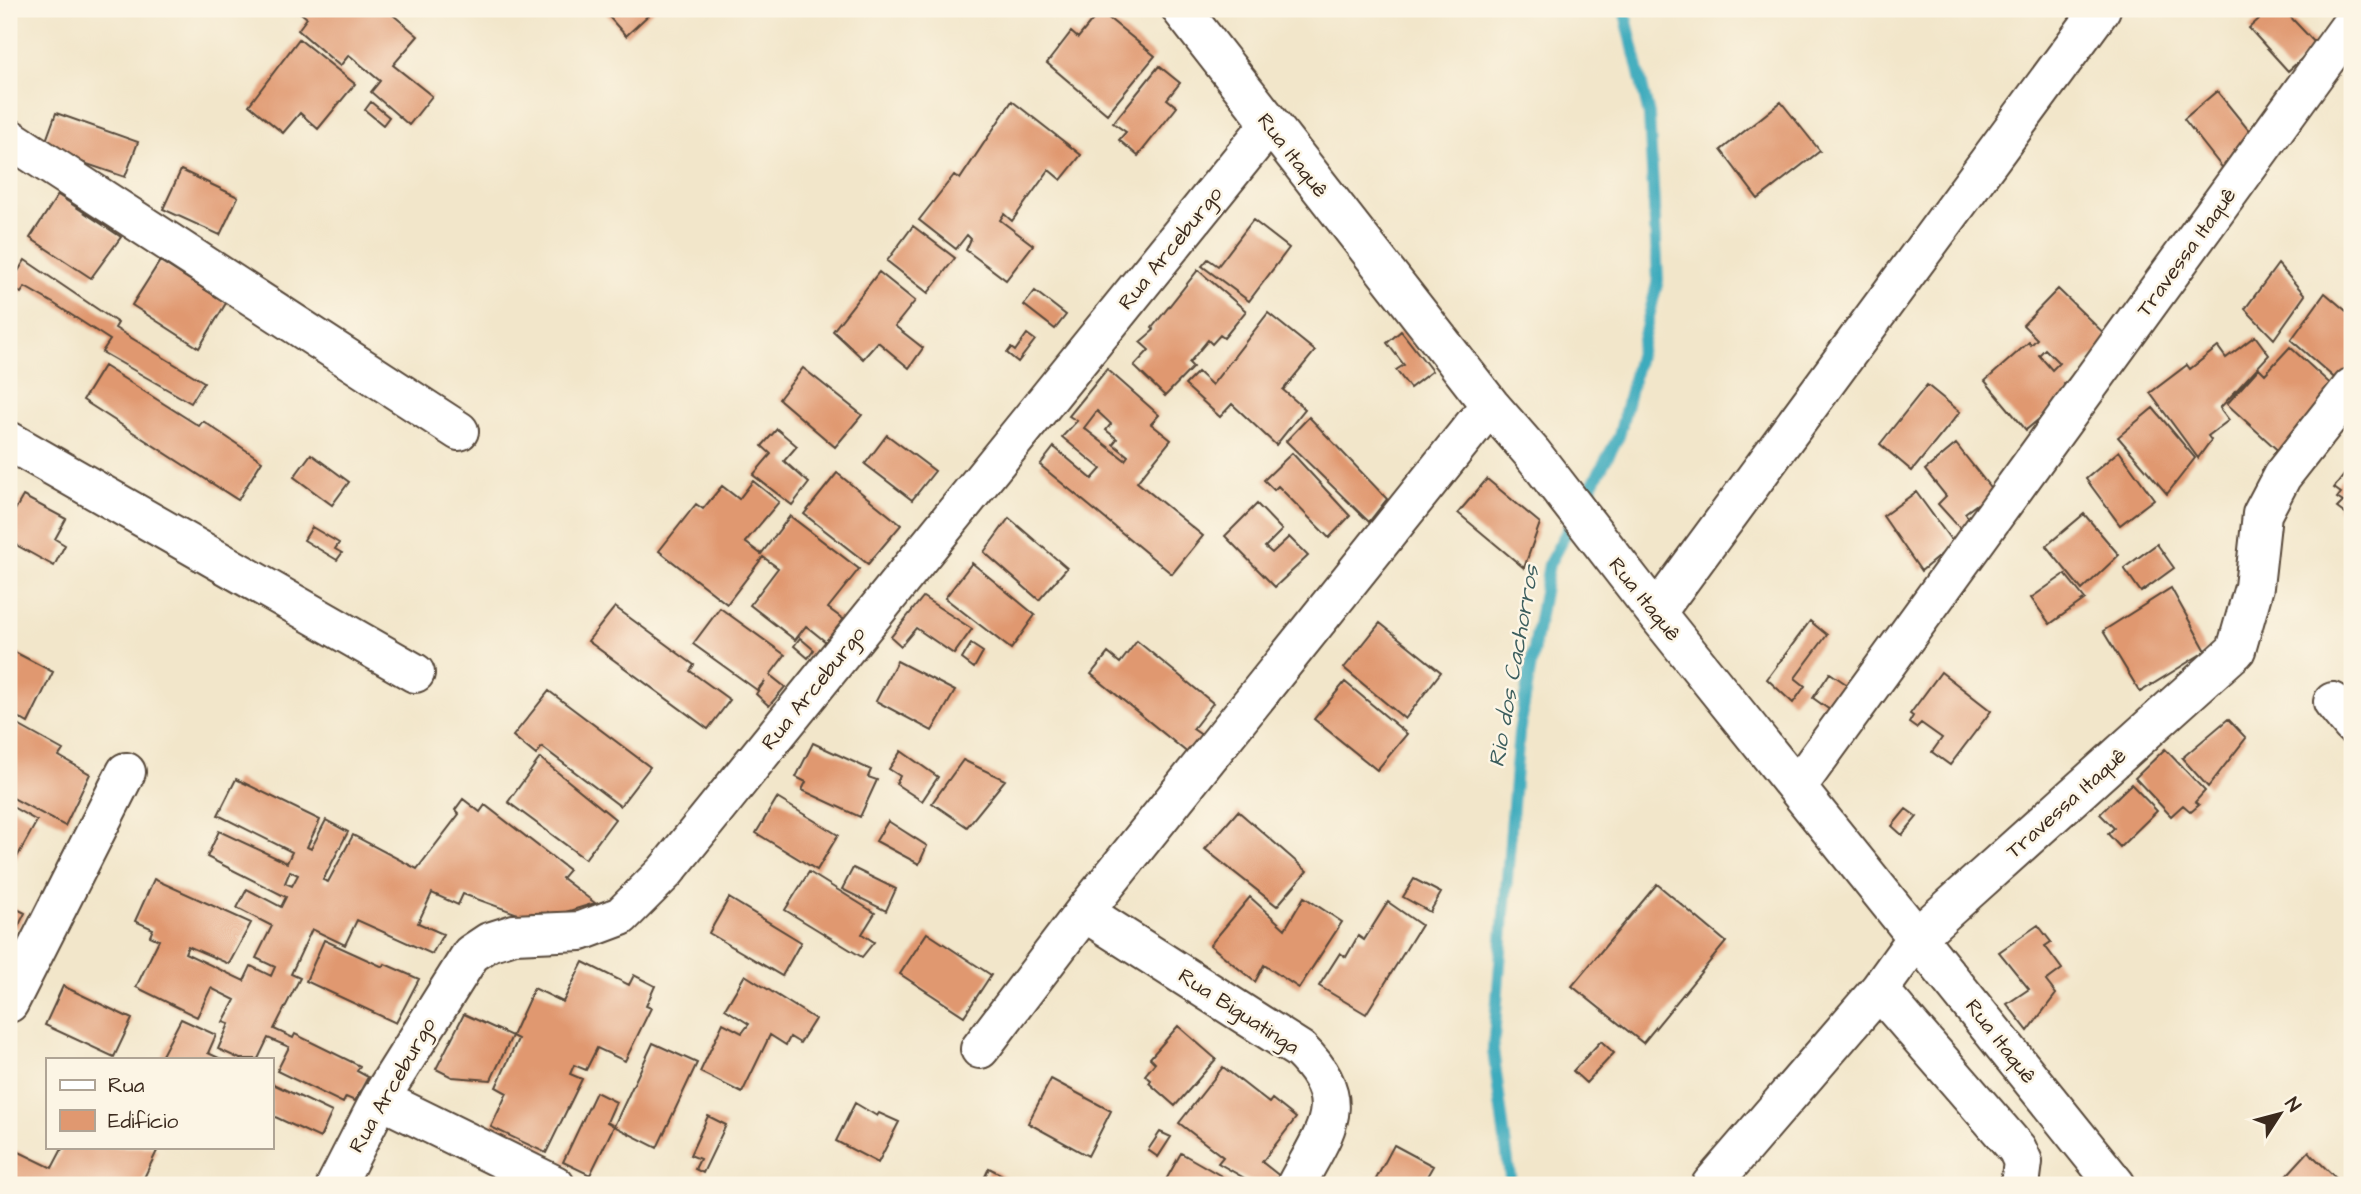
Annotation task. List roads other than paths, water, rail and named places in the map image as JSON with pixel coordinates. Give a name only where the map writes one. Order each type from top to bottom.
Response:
[{"type":"street","name":"Rua Itaquê","points":[[1181,9],[1490,405],[1532,453],[1656,613],[2116,1185]]},
{"type":"street","points":[[1656,613],[2101,9]]},
{"type":"street","name":"Travessa Itaquê","points":[[1797,787],[2352,23]]},
{"type":"street","name":"Rua Arceburgo","points":[[336,1185],[380,1099],[471,954],[489,942],[514,934],[581,931],[621,916],[665,872],[1269,125]]},
{"type":"street","points":[[9,138],[459,430]]},
{"type":"street","name":"Travessa Itaquê","points":[[1711,1185],[1879,990],[1918,936],[2236,650],[2254,587],[2262,514],[2282,476],[2352,387]]},
{"type":"street","points":[[980,1049],[1084,912],[1490,405]]},
{"type":"street","points":[[9,441],[415,673]]},
{"type":"street","points":[[9,1003],[126,772]]},
{"type":"street","name":"Rua Biguatinga","points":[[1084,912],[1300,1050],[1315,1065],[1332,1098],[1329,1120],[1296,1185]]},
{"type":"street","points":[[1879,990],[2001,1127],[2022,1162],[2020,1185]]},
{"type":"street","points":[[380,1099],[555,1185]]},
{"type":"waterway","name":"Rio dos Cachorros","points":[[1511,1185],[1493,1050],[1519,732],[1549,564],[1619,436],[1658,280],[1649,115],[1624,9]]}]
